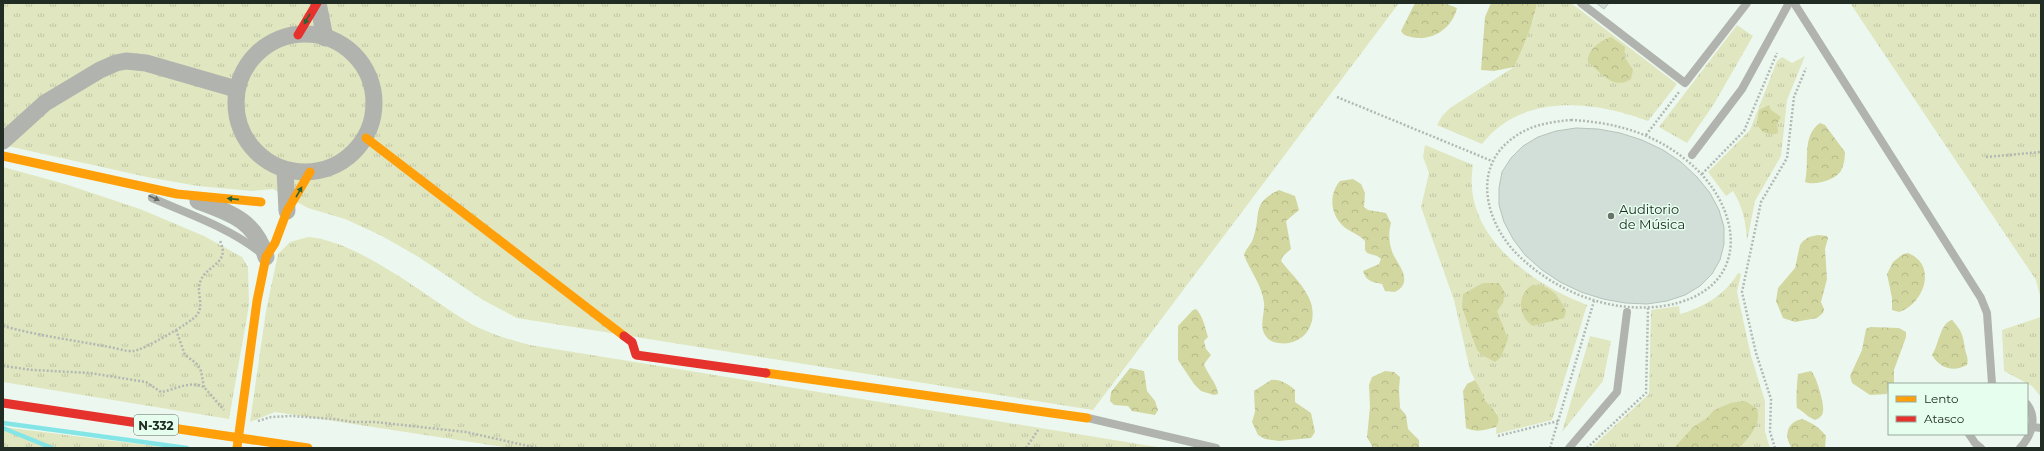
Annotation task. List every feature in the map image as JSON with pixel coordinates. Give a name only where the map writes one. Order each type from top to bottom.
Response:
[{"type":"main road","points":[[298,35],[317,3]]},
{"type":"main road","points":[[366,138],[632,342],[636,355],[1087,418]]},
{"type":"main road","points":[[3,156],[177,194],[261,202]]},
{"type":"main road","points":[[237,448],[257,301],[266,257],[274,243],[287,211],[310,172]]},
{"type":"main road","name":"N-332","points":[[3,403],[308,448]]},
{"type":"street","points":[[317,3],[325,38]]},
{"type":"street","points":[[312,34],[325,38],[336,41],[356,57],[370,79],[374,104],[366,138],[355,151],[335,166],[310,172],[285,170],[262,158],[245,139],[236,115],[236,90],[246,66],[263,47],[286,36],[312,34]]},
{"type":"street","points":[[3,141],[45,103],[116,63],[136,61],[146,63],[236,90]]},
{"type":"street","points":[[285,170],[287,211]]},
{"type":"street","points":[[177,194],[228,212],[240,218],[261,243],[266,257]]},
{"type":"street","points":[[246,224],[251,208],[261,202]]},
{"type":"lane","points":[[1581,3],[1685,83],[1746,3]]},
{"type":"lane","points":[[1692,155],[1742,89],[1789,3]]},
{"type":"lane","points":[[1794,3],[1981,298],[1987,313],[1992,383]]},
{"type":"lane","points":[[119,182],[228,232],[248,243],[266,257]]},
{"type":"lane","points":[[1569,448],[1617,392],[1627,312]]},
{"type":"lane","points":[[2020,448],[2037,427],[2028,406]]},
{"type":"lane","points":[[1087,418],[1216,448]]},
{"type":"lane","points":[[1970,435],[1975,446]]},
{"type":"path","points":[[1702,174],[1744,130],[1777,52]]},
{"type":"path","points":[[1775,448],[1770,432],[1771,399],[1756,353],[1742,292],[1761,202],[1787,158],[1794,97],[1806,68]]},
{"type":"path","points":[[1646,135],[1685,83]]},
{"type":"path","points":[[1337,97],[1492,162]]},
{"type":"path","points":[[1571,120],[1594,121],[1618,126],[1646,135],[1685,158],[1702,174],[1715,190],[1726,210],[1731,228],[1732,246],[1728,260],[1719,278],[1706,290],[1689,299],[1648,308],[1624,307],[1594,301],[1554,283],[1534,269],[1516,253],[1502,236],[1492,218],[1487,199],[1487,181],[1492,162],[1499,150],[1512,138],[1529,129],[1548,122],[1571,120]]},
{"type":"path","points":[[1986,157],[2041,152]]},
{"type":"path","points":[[3,326],[134,351],[176,330],[194,319],[200,309],[199,285],[201,279],[222,258],[223,251],[218,238]]},
{"type":"path","points":[[1550,448],[1594,301]]},
{"type":"path","points":[[1587,448],[1646,393],[1648,308]]},
{"type":"path","points":[[176,330],[185,355],[196,363],[201,371],[204,387],[229,417]]},
{"type":"path","points":[[3,366],[33,370],[90,373],[146,382],[161,392],[180,386],[200,385],[204,387]]},
{"type":"path","points":[[257,421],[271,417],[292,416],[353,422],[376,422],[466,432],[494,437],[537,448]]},
{"type":"path","points":[[1498,436],[1558,420]]},
{"type":"green space","points":[[3,3],[1399,3],[1093,410],[517,318],[483,300],[417,256],[380,235],[345,219],[308,208],[273,189],[252,191],[198,186],[147,177],[3,145]]},
{"type":"green space","points":[[1415,3],[1444,3],[1457,8],[1451,22],[1446,28],[1433,36],[1419,38],[1407,36],[1401,31]]},
{"type":"green space","points":[[1491,3],[1537,3],[1530,28],[1514,67],[1494,71],[1481,70],[1485,17]]},
{"type":"green space","points":[[1537,3],[1571,3],[1677,84],[1648,121],[1627,114],[1583,106],[1560,106],[1538,109],[1517,116],[1498,127],[1482,144],[1437,125],[1442,116],[1450,108],[1514,67],[1534,18]]},
{"type":"green space","points":[[1850,3],[2041,3],[2041,300],[2036,280]]},
{"type":"green space","points":[[1737,25],[1753,36],[1714,104],[1687,143],[1659,127]]},
{"type":"green space","points":[[1611,37],[1625,47],[1624,56],[1633,70],[1631,79],[1625,82],[1613,82],[1588,62],[1588,58],[1595,46]]},
{"type":"green space","points":[[1805,56],[1787,100],[1781,156],[1755,201],[1747,241],[1743,215],[1733,191],[1726,196],[1708,172],[1750,130],[1777,61],[1782,57],[1792,63]]},
{"type":"green space","points":[[1769,105],[1771,110],[1781,117],[1777,124],[1778,132],[1776,134],[1765,133],[1757,124],[1759,110]]},
{"type":"green space","points":[[1820,123],[1825,125],[1845,152],[1844,162],[1841,171],[1834,177],[1819,183],[1809,183],[1805,182],[1808,142],[1814,128]]},
{"type":"green space","points":[[1425,145],[1473,165],[1472,190],[1478,213],[1489,234],[1504,253],[1543,284],[1587,305],[1552,420],[1496,434],[1497,413],[1486,402],[1470,370],[1454,300],[1421,207],[1429,173],[1423,157]]},
{"type":"green space","points":[[3,167],[65,184],[140,209],[204,236],[242,257],[248,267],[249,305],[229,419],[3,382]]},
{"type":"green space","points":[[1353,179],[1361,184],[1365,193],[1364,207],[1368,210],[1386,213],[1391,223],[1389,238],[1393,254],[1401,269],[1404,279],[1404,284],[1395,292],[1385,291],[1382,284],[1372,282],[1366,277],[1363,271],[1379,264],[1381,259],[1367,253],[1365,250],[1365,241],[1342,225],[1335,215],[1332,203],[1336,186],[1340,181]]},
{"type":"green space","points":[[1279,190],[1295,196],[1299,210],[1286,221],[1291,249],[1283,256],[1281,261],[1298,280],[1309,297],[1313,311],[1310,327],[1306,333],[1294,342],[1287,343],[1278,343],[1270,340],[1266,337],[1263,331],[1263,296],[1244,255],[1256,230],[1260,205],[1270,195]]},
{"type":"green space","points":[[1818,235],[1827,236],[1828,238],[1825,249],[1827,279],[1821,302],[1824,309],[1823,313],[1817,318],[1795,322],[1783,318],[1776,301],[1778,288],[1795,268],[1800,245],[1803,241],[1809,237]]},
{"type":"green space","points":[[308,237],[328,241],[371,259],[473,325],[530,345],[1163,448],[510,448],[275,412],[250,422],[266,311],[278,254],[290,242]]},
{"type":"green space","points":[[1908,253],[1917,259],[1923,266],[1925,275],[1924,284],[1921,293],[1915,301],[1908,308],[1899,312],[1892,310],[1892,298],[1887,274],[1893,262],[1903,254]]},
{"type":"green space","points":[[1738,273],[1741,274],[1737,292],[1751,356],[1765,401],[1765,432],[1770,448],[1591,448],[1649,394],[1651,310],[1679,306],[1680,314],[1697,308],[1720,294],[1733,281]]},
{"type":"green space","points":[[1483,283],[1499,283],[1505,293],[1503,303],[1497,311],[1508,339],[1501,357],[1495,362],[1482,355],[1477,350],[1462,307],[1463,294]]},
{"type":"green space","points":[[1532,285],[1538,285],[1549,289],[1557,296],[1566,311],[1564,318],[1533,326],[1528,322],[1522,312],[1521,300],[1523,295]]},
{"type":"green space","points":[[1196,309],[1202,318],[1208,337],[1204,341],[1206,349],[1211,355],[1204,364],[1217,390],[1218,394],[1214,395],[1201,391],[1194,384],[1178,360],[1178,326],[1193,310]]},
{"type":"green space","points":[[2041,317],[2041,397],[2028,383],[2004,371],[2002,330]]},
{"type":"green space","points":[[1952,320],[1962,333],[1968,363],[1962,367],[1952,369],[1943,366],[1935,360],[1932,355],[1942,330],[1948,322]]},
{"type":"green space","points":[[1870,327],[1899,328],[1906,332],[1906,337],[1894,370],[1894,383],[1888,383],[1887,394],[1870,395],[1852,383],[1850,376],[1862,350],[1866,329]]},
{"type":"green space","points":[[1590,336],[1611,341],[1603,381],[1562,432]]},
{"type":"green space","points":[[1130,368],[1144,371],[1147,391],[1155,401],[1158,410],[1155,415],[1132,411],[1128,406],[1114,405],[1110,401],[1111,392]]},
{"type":"green space","points":[[1385,371],[1394,372],[1400,377],[1400,408],[1406,415],[1408,429],[1419,440],[1419,448],[1373,448],[1367,437],[1370,407],[1369,385],[1372,377]]},
{"type":"green space","points":[[1811,371],[1818,384],[1823,408],[1821,416],[1815,420],[1797,408],[1798,374]]},
{"type":"green space","points":[[1271,380],[1284,382],[1295,390],[1295,402],[1311,413],[1315,432],[1311,438],[1279,441],[1265,439],[1258,435],[1252,422],[1255,412],[1254,391]]},
{"type":"green space","points":[[1475,380],[1485,400],[1498,416],[1498,423],[1496,427],[1477,431],[1466,428],[1463,391],[1467,384]]},
{"type":"green space","points":[[1743,401],[1757,409],[1758,420],[1754,430],[1739,448],[1674,448],[1693,427],[1707,418],[1714,410],[1731,403]]},
{"type":"green space","points":[[1802,419],[1816,426],[1826,436],[1825,448],[1792,448],[1788,439],[1788,430],[1793,423]]},
{"type":"green space","points":[[3,427],[170,448],[3,448]]},
{"type":"building","points":[[1596,3],[1609,3],[1604,9]]},
{"type":"building","name":"Auditorio de Música","points":[[1576,128],[1598,129],[1620,133],[1642,140],[1663,150],[1681,162],[1697,177],[1710,193],[1719,210],[1724,227],[1724,244],[1720,260],[1712,274],[1700,286],[1685,295],[1667,301],[1647,304],[1625,303],[1603,299],[1581,292],[1560,282],[1542,270],[1525,255],[1513,239],[1504,222],[1499,205],[1499,188],[1502,172],[1511,158],[1523,146],[1538,137],[1556,131]]},
{"type":"waterway","points":[[3,423],[187,448]]},
{"type":"waterway","points":[[3,428],[52,448]]},
{"type":"traffic: slow","points":[[366,138],[624,336]]},
{"type":"traffic: slow","points":[[3,156],[177,194],[261,202]]},
{"type":"traffic: slow","points":[[237,448],[257,301],[266,257],[275,243],[287,211],[310,172]]},
{"type":"traffic: slow","points":[[766,373],[1087,418]]},
{"type":"traffic: slow","points":[[138,423],[308,448]]},
{"type":"traffic: jam","points":[[298,35],[317,3]]},
{"type":"traffic: jam","points":[[624,336],[632,342],[636,355],[766,373]]},
{"type":"traffic: jam","points":[[3,403],[138,423]]},
{"type":"place","name":"Auditorio de Música","points":[[1611,216]]}]
